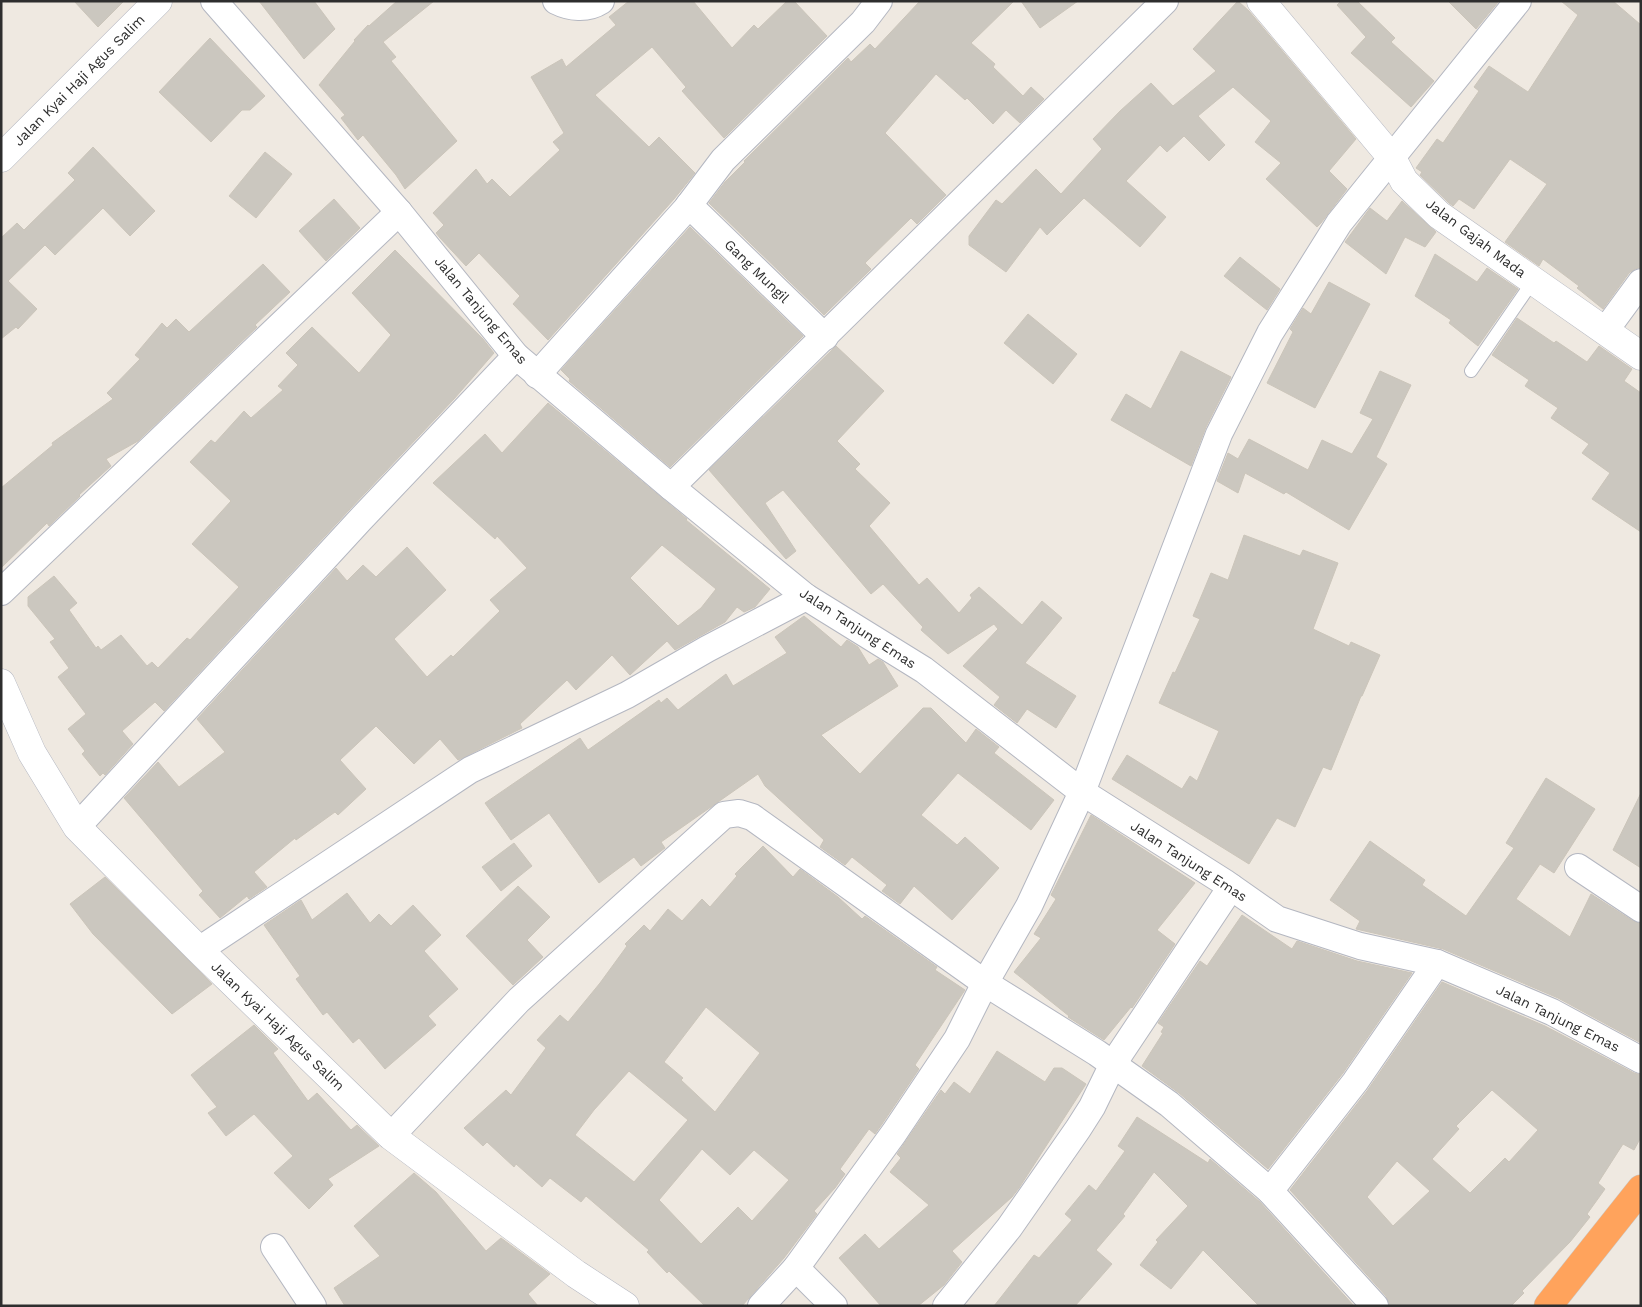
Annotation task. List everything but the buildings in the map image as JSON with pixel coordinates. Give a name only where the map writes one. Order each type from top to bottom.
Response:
[{"type":"highway","points":[[1548,1306],[1641,1189]]},
{"type":"street","name":"Jalan Kyai Haji Agus Salim","points":[[1,158],[158,1]]},
{"type":"street","name":"Jalan Tanjung Emas","points":[[214,1],[399,212],[516,356],[671,488],[806,597],[924,670],[1082,792],[1231,886],[1277,919],[1360,946],[1437,963],[1552,1012],[1641,1060]]},
{"type":"street","points":[[556,1],[567,7],[592,6],[601,1]]},
{"type":"street","points":[[537,375],[689,205],[724,160],[863,22],[879,1]]},
{"type":"street","points":[[671,488],[1166,1]]},
{"type":"street","name":"Jalan Gajah Mada","points":[[1261,1],[1392,158],[1404,181],[1439,215],[1641,356]]},
{"type":"street","points":[[761,1306],[796,1268],[894,1133],[952,1047],[985,983],[1030,906],[1082,792],[1219,434],[1270,333],[1338,223],[1518,1]]},
{"type":"street","name":"Gang Mungil","points":[[689,205],[825,337]]},
{"type":"street","points":[[1,592],[399,212]]},
{"type":"street","points":[[1605,330],[1641,282]]},
{"type":"street","points":[[77,827],[360,520],[516,356]]},
{"type":"street","points":[[199,950],[470,770],[627,694],[706,649],[806,597]]},
{"type":"street","name":"Jalan Kyai Haji Agus Salim","points":[[1,683],[32,754],[77,827],[199,950],[391,1136],[576,1274],[625,1306]]},
{"type":"street","points":[[391,1136],[519,1000],[724,815],[739,813],[752,817],[985,983],[1113,1064],[1169,1104],[1270,1192],[1375,1306]]},
{"type":"street","points":[[1578,867],[1641,909]]},
{"type":"street","points":[[946,1306],[1009,1228],[1078,1129],[1092,1107],[1113,1064],[1231,886]]},
{"type":"street","points":[[1270,1192],[1355,1082],[1437,963]]},
{"type":"street","points":[[274,1247],[313,1306]]},
{"type":"street","points":[[796,1268],[834,1306]]},
{"type":"lane","points":[[1471,371],[1533,281]]}]
